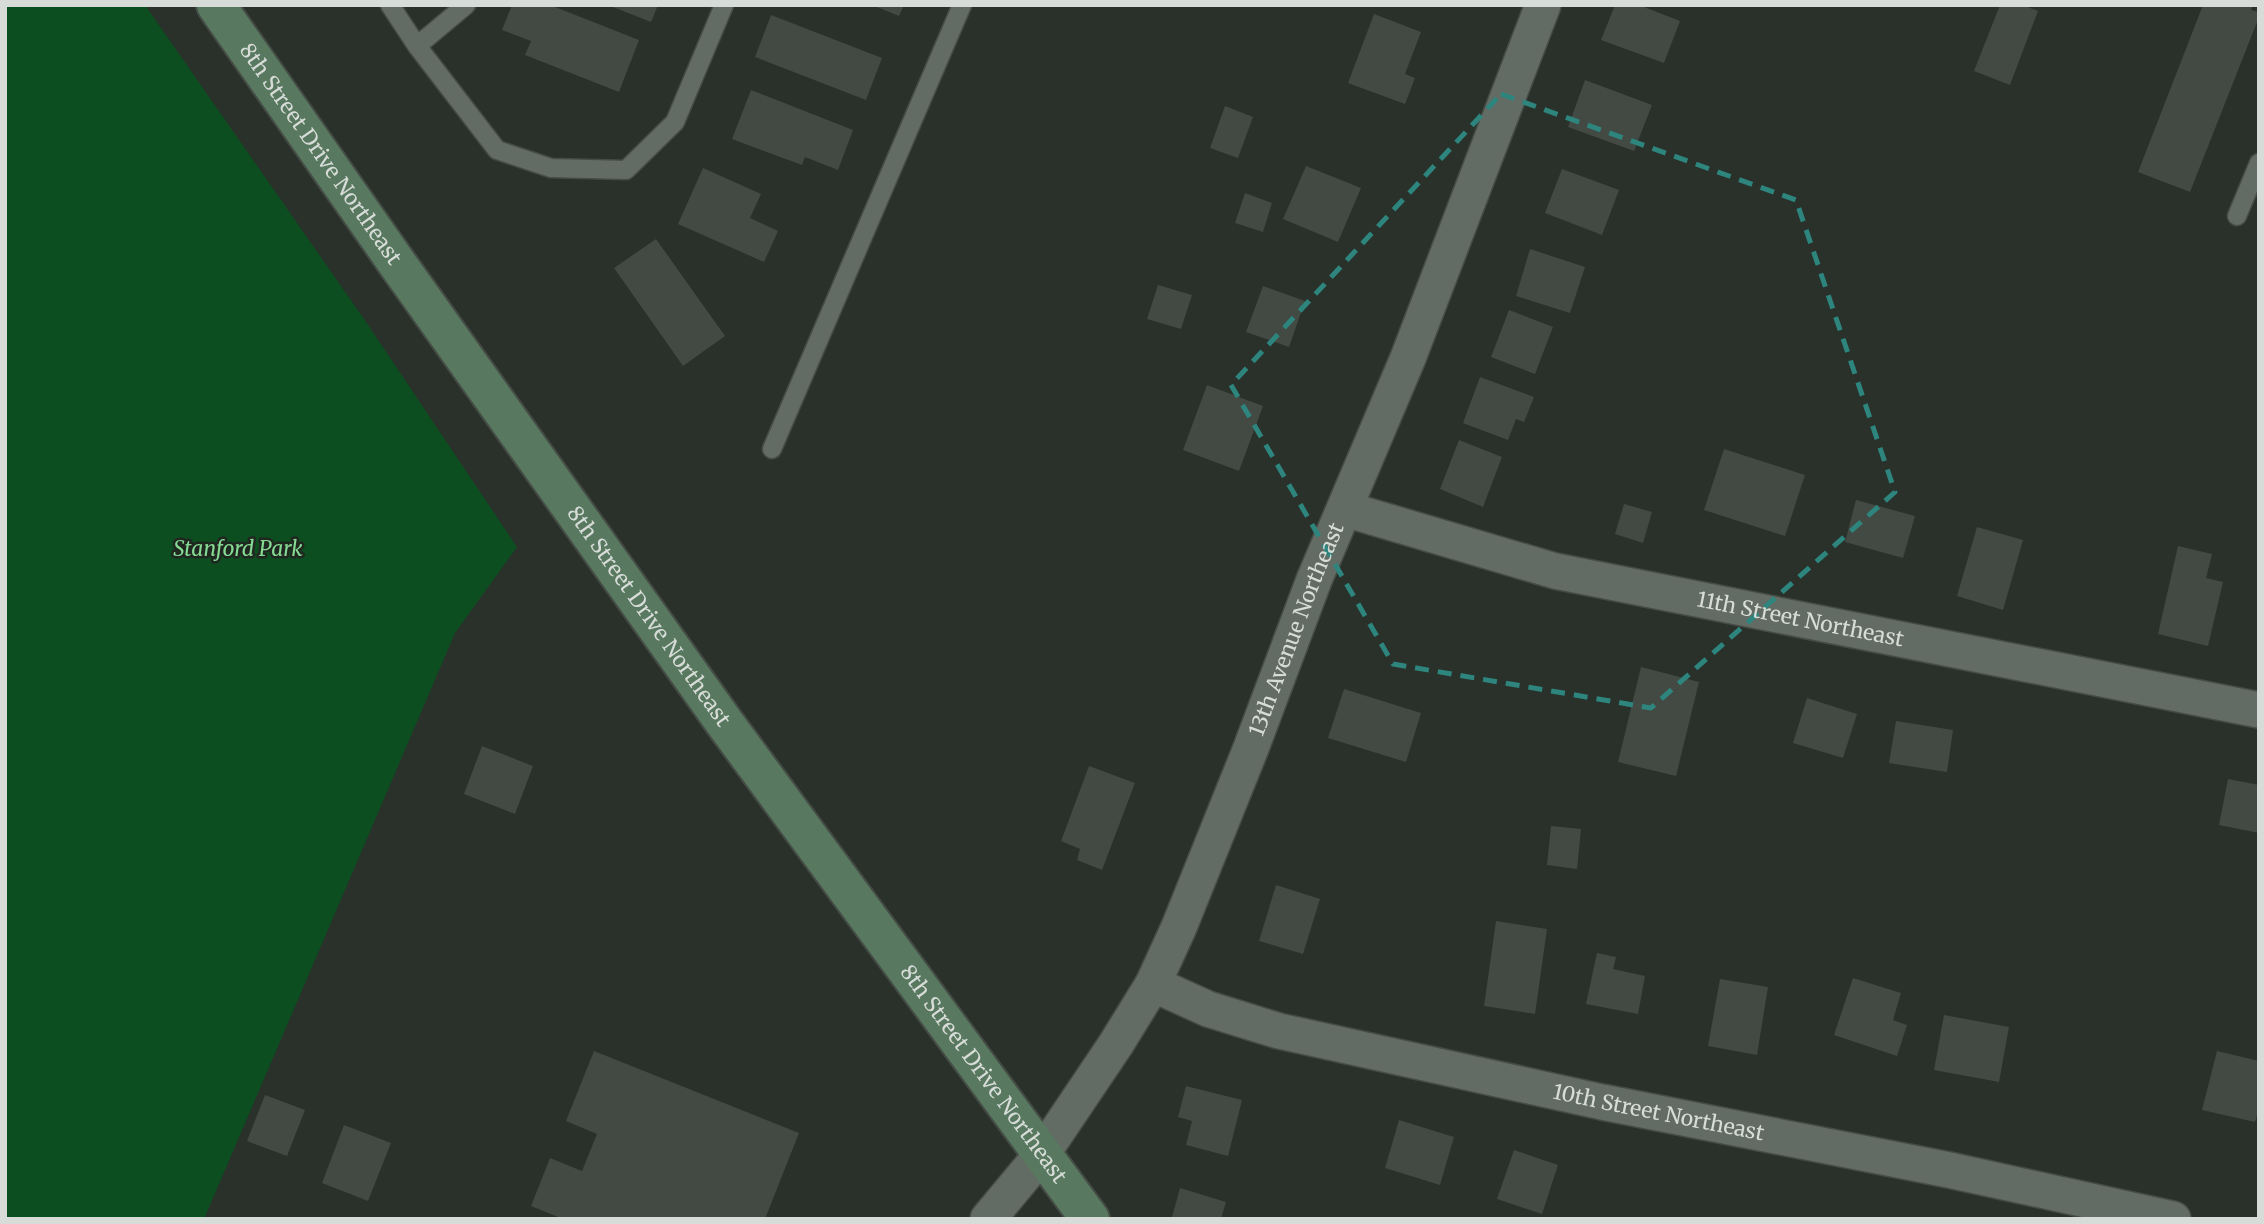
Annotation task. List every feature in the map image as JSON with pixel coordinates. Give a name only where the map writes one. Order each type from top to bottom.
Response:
[{"type":"main road","name":"8th Street Drive Northeast","points":[[216,5],[724,722],[1090,1219]]},
{"type":"street","name":"13th Avenue Northeast","points":[[988,1219],[1042,1154],[1153,984],[1184,915],[1251,748],[1314,580],[1408,358],[1543,5]]},
{"type":"street","name":"11th Street Northeast","points":[[1345,509],[1555,571],[2259,710]]},
{"type":"street","name":"10th Street Northeast","points":[[1153,984],[1208,1009],[1279,1031],[1602,1102],[1949,1170],[2173,1219]]},
{"type":"lane","points":[[390,5],[417,46],[497,150],[551,169],[626,170],[675,122],[724,5]]},
{"type":"lane","points":[[417,46],[466,5]]},
{"type":"lane","points":[[772,449],[962,5]]},
{"type":"lane","points":[[2237,216],[2259,163]]},
{"type":"highlighted area","points":[[1501,94],[1796,200],[1895,492],[1651,708],[1393,664],[1231,385]]},
{"type":"green space","name":"Stanford Park","points":[[5,5],[145,5],[364,319],[517,547],[455,633],[204,1219],[5,1219]]},
{"type":"building","points":[[512,5],[550,5],[639,40],[619,92],[525,55],[531,41],[502,30]]},
{"type":"building","points":[[608,5],[658,5],[651,22]]},
{"type":"building","points":[[872,5],[904,5],[899,16]]},
{"type":"building","points":[[1615,5],[1639,5],[1680,21],[1664,63],[1601,40]]},
{"type":"building","points":[[2000,5],[2023,5],[2038,11],[2010,85],[1974,71]]},
{"type":"building","points":[[2203,5],[2253,5],[2251,10],[2259,12],[2259,17],[2190,192],[2138,172]]},
{"type":"building","points":[[1374,14],[1421,32],[1405,74],[1415,78],[1405,104],[1348,83]]},
{"type":"building","points":[[771,15],[882,58],[866,100],[755,57]]},
{"type":"building","points":[[1585,80],[1652,105],[1634,151],[1568,127]]},
{"type":"building","points":[[751,90],[853,130],[838,170],[805,157],[802,165],[732,139]]},
{"type":"building","points":[[1225,106],[1253,117],[1238,158],[1210,148]]},
{"type":"building","points":[[1306,166],[1361,188],[1338,242],[1283,219]]},
{"type":"building","points":[[703,168],[761,194],[750,218],[778,231],[764,262],[678,224]]},
{"type":"building","points":[[1562,169],[1619,190],[1602,235],[1545,213]]},
{"type":"building","points":[[1245,193],[1272,203],[1263,232],[1235,223]]},
{"type":"building","points":[[656,239],[725,336],[683,366],[614,268]]},
{"type":"building","points":[[1530,249],[1585,267],[1570,313],[1516,296]]},
{"type":"building","points":[[1158,285],[1192,295],[1181,329],[1147,319]]},
{"type":"building","points":[[1263,286],[1305,301],[1289,347],[1246,332]]},
{"type":"building","points":[[1509,310],[1553,327],[1535,374],[1491,357]]},
{"type":"building","points":[[1480,377],[1534,397],[1524,422],[1516,419],[1508,440],[1463,423]]},
{"type":"building","points":[[1207,385],[1263,406],[1239,471],[1183,450]]},
{"type":"building","points":[[1459,440],[1502,457],[1483,507],[1440,489]]},
{"type":"building","points":[[1724,449],[1805,475],[1785,536],[1704,510]]},
{"type":"building","points":[[1856,500],[1915,516],[1903,558],[1845,542]]},
{"type":"building","points":[[1624,504],[1652,512],[1643,543],[1615,534]]},
{"type":"building","points":[[1977,527],[2023,540],[2003,610],[1957,596]]},
{"type":"building","points":[[2178,546],[2212,554],[2206,578],[2223,582],[2208,646],[2158,634]]},
{"type":"building","points":[[1641,667],[1699,682],[1676,776],[1618,762]]},
{"type":"building","points":[[1344,689],[1421,713],[1406,762],[1328,738]]},
{"type":"building","points":[[1807,698],[1857,714],[1843,758],[1793,743]]},
{"type":"building","points":[[1896,721],[1953,730],[1947,772],[1889,763]]},
{"type":"building","points":[[482,746],[533,766],[515,814],[464,794]]},
{"type":"building","points":[[1089,766],[1135,783],[1102,870],[1077,860],[1080,849],[1061,841]]},
{"type":"building","points":[[2228,779],[2259,785],[2259,833],[2219,825]]},
{"type":"building","points":[[1551,826],[1581,829],[1577,869],[1547,865]]},
{"type":"building","points":[[1276,885],[1320,899],[1303,954],[1259,941]]},
{"type":"building","points":[[1496,921],[1547,929],[1535,1014],[1484,1006]]},
{"type":"building","points":[[1597,953],[1616,957],[1613,969],[1645,976],[1638,1014],[1586,1004]]},
{"type":"building","points":[[1853,978],[1901,993],[1893,1020],[1907,1025],[1897,1056],[1834,1035]]},
{"type":"building","points":[[1720,979],[1768,987],[1757,1055],[1708,1046]]},
{"type":"building","points":[[1944,1015],[2009,1027],[1999,1082],[1934,1070]]},
{"type":"building","points":[[594,1051],[799,1133],[765,1219],[563,1219],[531,1206],[550,1158],[582,1171],[597,1134],[566,1121]]},
{"type":"building","points":[[2217,1051],[2259,1061],[2259,1108],[2255,1122],[2202,1110]]},
{"type":"building","points":[[1186,1086],[1242,1100],[1228,1156],[1186,1145],[1192,1121],[1178,1117]]},
{"type":"building","points":[[265,1095],[305,1110],[287,1156],[247,1141]]},
{"type":"building","points":[[1399,1120],[1454,1137],[1440,1185],[1385,1168]]},
{"type":"building","points":[[344,1125],[391,1143],[368,1201],[322,1183]]},
{"type":"building","points":[[1514,1150],[1558,1165],[1542,1214],[1497,1199]]},
{"type":"building","points":[[1180,1188],[1226,1202],[1221,1219],[1172,1217]]}]
